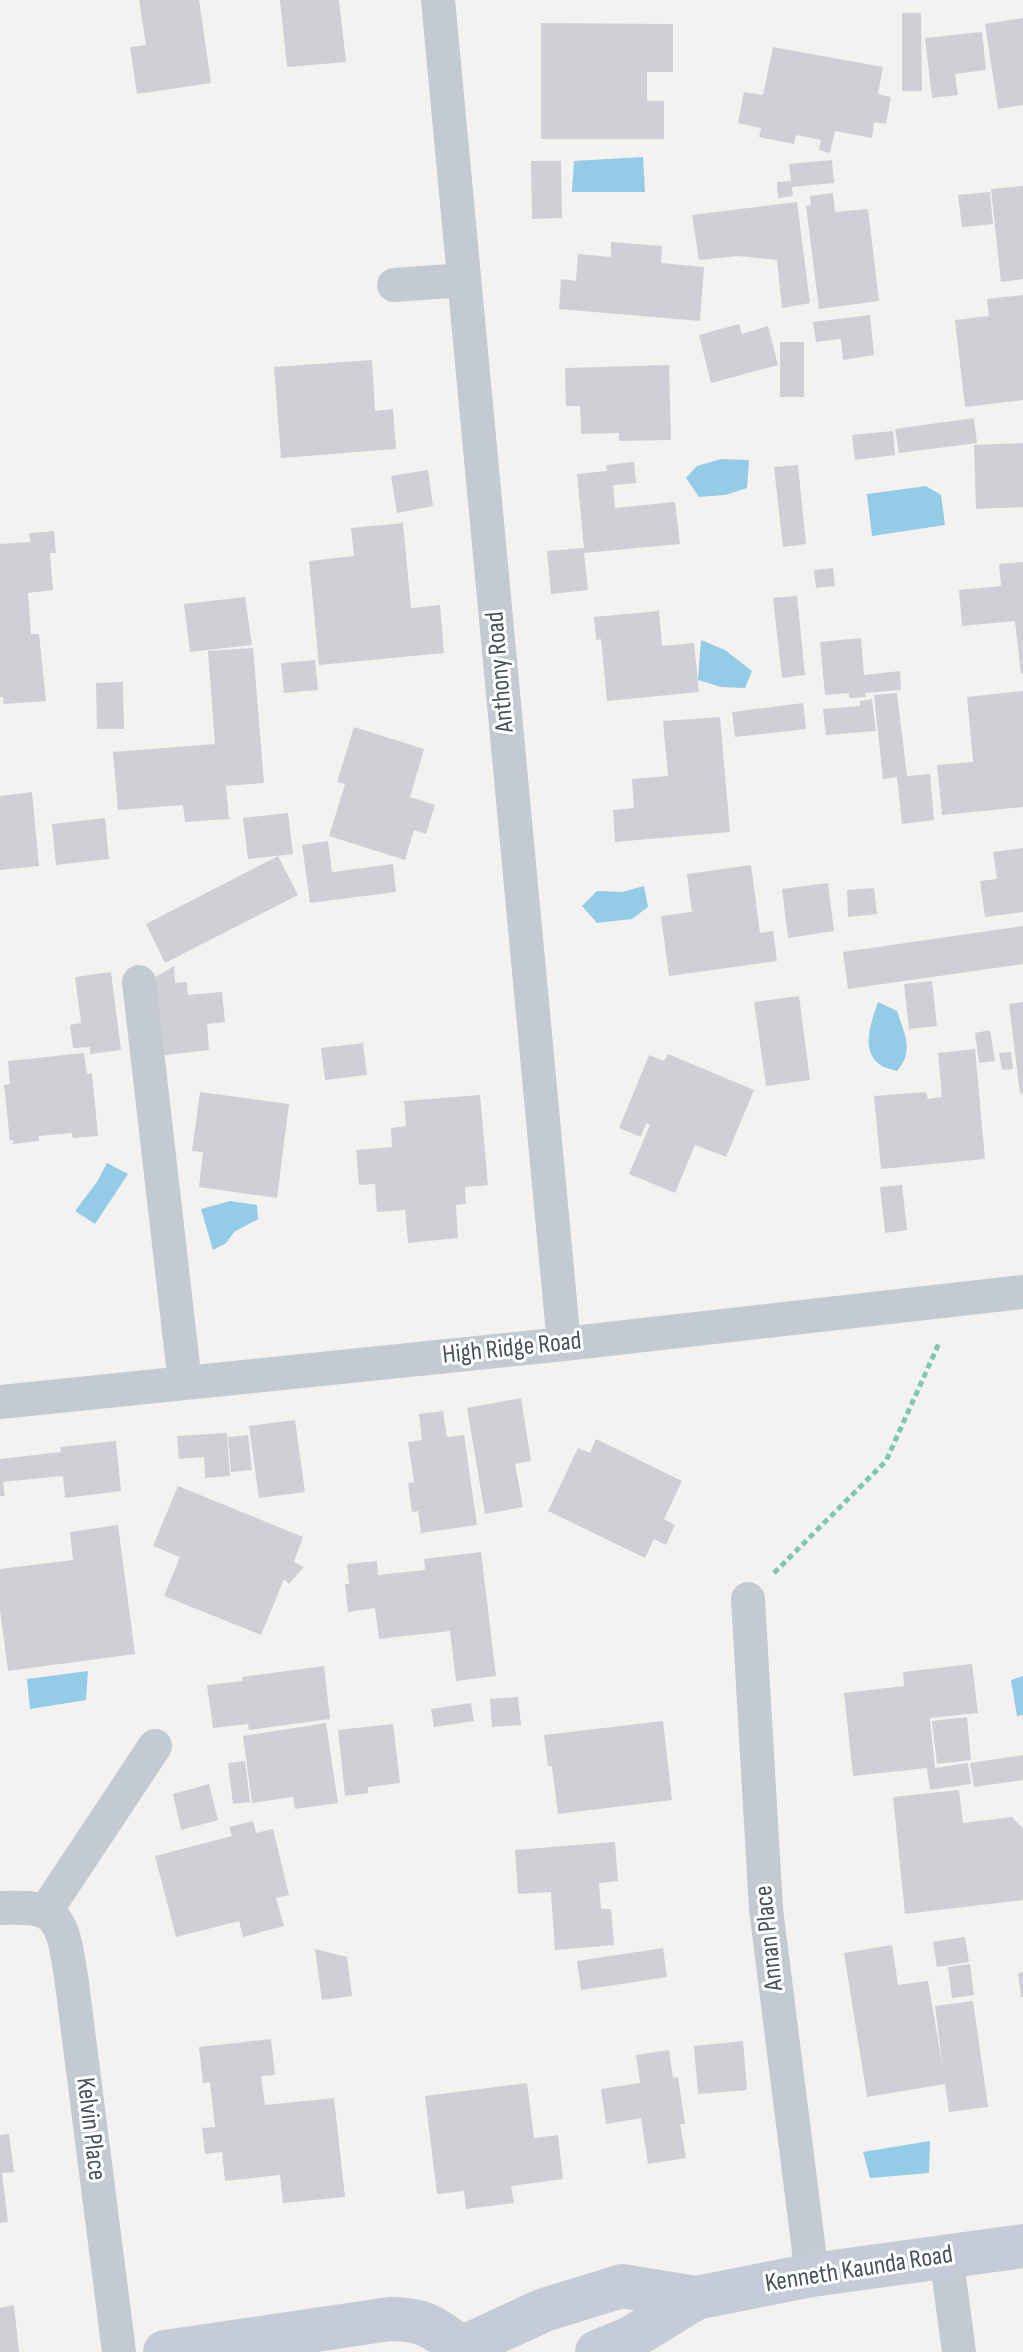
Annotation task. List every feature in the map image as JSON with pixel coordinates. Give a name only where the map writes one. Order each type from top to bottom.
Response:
[{"type":"main road","name":"Kenneth Kaunda Road","points":[[597,2352],[629,2339],[696,2298],[812,2275],[1023,2246]]},
{"type":"main road","name":"Kenneth Kaunda Road","points":[[459,2351],[544,2310],[622,2286],[696,2298]]},
{"type":"main road","points":[[165,2352],[390,2319],[412,2319],[428,2324],[459,2351]]},
{"type":"street","name":"Anthony Road","points":[[438,0],[564,1344]]},
{"type":"street","points":[[394,285],[464,280]]},
{"type":"street","points":[[139,982],[185,1383]]},
{"type":"street","name":"High Ridge Road","points":[[0,1402],[564,1344],[1023,1292]]},
{"type":"street","name":"Annan Place","points":[[748,1599],[766,1909],[812,2275]]},
{"type":"street","points":[[0,1908],[45,1912],[155,1746]]},
{"type":"street","name":"Kelvin Place","points":[[45,1912],[58,1925],[71,1976],[119,2352]]},
{"type":"street","points":[[946,2255],[959,2352]]},
{"type":"path","points":[[748,1599],[886,1461],[959,1299]]},
{"type":"water","points":[[643,157],[645,192],[572,192],[574,161]]},
{"type":"water","points":[[721,459],[749,460],[747,488],[725,495],[699,497],[686,478],[697,466]]},
{"type":"water","points":[[926,486],[941,495],[945,525],[872,536],[867,494]]},
{"type":"water","points":[[701,640],[725,650],[752,671],[745,688],[721,687],[698,680]]},
{"type":"water","points":[[644,886],[648,907],[632,919],[597,923],[582,906],[597,891],[622,892]]},
{"type":"water","points":[[878,1002],[897,1011],[905,1034],[906,1056],[897,1071],[881,1065],[870,1051],[869,1034]]},
{"type":"water","points":[[107,1163],[128,1174],[95,1224],[75,1211]]},
{"type":"water","points":[[230,1201],[257,1205],[258,1219],[234,1232],[226,1243],[213,1250],[201,1209]]},
{"type":"water","points":[[88,1671],[86,1700],[30,1709],[27,1679]]},
{"type":"water","points":[[1023,1676],[1023,1715],[1017,1716],[1011,1680]]},
{"type":"water","points":[[930,2141],[929,2173],[870,2178],[863,2152]]},
{"type":"building","points":[[139,0],[199,0],[211,83],[137,94],[130,47],[146,45]]},
{"type":"building","points":[[280,0],[339,0],[346,62],[287,67]]},
{"type":"building","points":[[902,13],[921,13],[922,91],[902,91]]},
{"type":"building","points":[[1023,18],[1023,105],[998,109],[985,24]]},
{"type":"building","points":[[541,23],[673,24],[673,72],[647,72],[647,101],[664,101],[664,139],[541,139]]},
{"type":"building","points":[[982,32],[986,70],[955,74],[958,95],[932,98],[925,38]]},
{"type":"building","points":[[773,47],[883,67],[878,94],[891,97],[886,124],[874,122],[872,138],[835,131],[830,153],[819,150],[821,140],[796,135],[794,144],[759,137],[761,128],[738,123],[744,92],[763,95]]},
{"type":"building","points":[[832,160],[834,183],[792,187],[793,196],[778,198],[777,182],[791,181],[789,164]]},
{"type":"building","points":[[531,161],[561,161],[562,218],[532,219]]},
{"type":"building","points":[[1023,186],[1023,279],[1001,282],[991,189]]},
{"type":"building","points":[[990,192],[993,224],[962,227],[958,195]]},
{"type":"building","points":[[833,193],[835,212],[868,209],[879,301],[819,309],[806,206],[811,205],[810,196]]},
{"type":"building","points":[[797,202],[810,303],[782,308],[777,260],[738,256],[699,260],[692,215]]},
{"type":"building","points":[[611,242],[662,246],[661,263],[704,267],[700,321],[559,309],[561,279],[576,281],[578,254],[611,257]]},
{"type":"building","points":[[1023,295],[1023,400],[965,407],[955,320],[989,316],[987,299]]},
{"type":"building","points":[[870,315],[874,355],[843,360],[841,339],[816,342],[813,322]]},
{"type":"building","points":[[739,324],[742,334],[768,326],[778,365],[711,383],[699,335]]},
{"type":"building","points":[[780,342],[804,342],[804,397],[780,397]]},
{"type":"building","points":[[372,360],[375,411],[393,409],[396,449],[281,458],[274,367]]},
{"type":"building","points":[[669,365],[671,440],[619,441],[619,433],[581,434],[580,406],[566,406],[565,368]]},
{"type":"building","points":[[974,418],[977,443],[899,453],[895,429]]},
{"type":"building","points":[[893,431],[895,455],[855,460],[852,435]]},
{"type":"building","points":[[1023,443],[1023,507],[976,509],[974,445]]},
{"type":"building","points":[[634,462],[636,483],[613,485],[615,508],[675,502],[680,544],[584,553],[588,590],[551,594],[547,551],[584,548],[577,474],[607,471],[606,465]]},
{"type":"building","points":[[798,465],[806,544],[783,547],[774,467]]},
{"type":"building","points":[[428,470],[433,506],[397,513],[391,476]]},
{"type":"building","points":[[403,523],[411,608],[440,605],[444,653],[319,665],[309,561],[354,556],[351,528]]},
{"type":"building","points":[[54,531],[56,553],[50,553],[53,590],[28,593],[31,634],[39,634],[46,701],[4,704],[3,697],[0,697],[0,544],[30,542],[29,533]]},
{"type":"building","points":[[1023,562],[1021,674],[1015,621],[962,626],[959,590],[1001,586],[999,564]]},
{"type":"building","points":[[833,568],[835,586],[816,588],[814,570]]},
{"type":"building","points":[[797,596],[805,675],[782,678],[773,598]]},
{"type":"building","points":[[245,597],[252,645],[190,652],[184,604]]},
{"type":"building","points":[[659,611],[662,646],[694,643],[699,692],[607,701],[601,639],[596,640],[594,617]]},
{"type":"building","points":[[861,638],[864,675],[900,671],[901,690],[865,693],[866,697],[849,698],[849,693],[825,695],[820,642]]},
{"type":"building","points":[[253,648],[264,783],[226,786],[229,819],[185,822],[183,805],[118,810],[113,752],[215,744],[208,651]]},
{"type":"building","points":[[315,660],[318,690],[284,693],[281,663]]},
{"type":"building","points":[[123,682],[124,729],[97,729],[96,683]]},
{"type":"building","points":[[1023,691],[1023,807],[942,815],[937,765],[973,762],[967,697]]},
{"type":"building","points":[[897,693],[907,776],[930,774],[934,820],[902,824],[897,777],[883,779],[874,695]]},
{"type":"building","points":[[872,699],[876,731],[826,735],[823,709],[860,706],[860,701]]},
{"type":"building","points":[[803,703],[806,729],[735,737],[732,712]]},
{"type":"building","points":[[720,717],[730,832],[615,842],[613,810],[634,808],[632,779],[668,776],[663,721]]},
{"type":"building","points":[[354,727],[424,749],[410,797],[435,805],[426,834],[414,830],[405,860],[329,836],[345,784],[337,782]]},
{"type":"building","points":[[32,792],[39,866],[0,870],[0,796]]},
{"type":"building","points":[[288,813],[293,854],[248,859],[243,818]]},
{"type":"building","points":[[105,818],[109,859],[56,865],[52,824]]},
{"type":"building","points":[[328,841],[332,872],[393,864],[396,892],[310,903],[302,845]]},
{"type":"building","points":[[1023,848],[1023,912],[985,917],[980,881],[997,879],[993,852]]},
{"type":"building","points":[[278,856],[298,895],[165,963],[146,924]]},
{"type":"building","points":[[751,865],[760,933],[773,931],[777,961],[669,976],[661,916],[692,912],[687,874]]},
{"type":"building","points":[[828,883],[834,931],[788,938],[782,889]]},
{"type":"building","points":[[874,888],[877,914],[848,917],[847,890]]},
{"type":"building","points":[[1023,926],[1023,964],[848,989],[843,952]]},
{"type":"building","points":[[174,966],[175,983],[187,982],[188,995],[222,992],[225,1022],[207,1024],[209,1050],[157,1056],[150,980]]},
{"type":"building","points":[[111,972],[121,1050],[90,1054],[90,1047],[73,1048],[70,1025],[81,1023],[75,977]]},
{"type":"building","points":[[932,981],[937,1026],[909,1029],[904,984]]},
{"type":"building","points":[[799,996],[810,1080],[766,1086],[754,1002]]},
{"type":"building","points":[[1023,1002],[1023,1093],[1020,1094],[1009,1004]]},
{"type":"building","points":[[990,1030],[995,1061],[979,1063],[975,1033]]},
{"type":"building","points":[[363,1043],[367,1075],[325,1080],[321,1048]]},
{"type":"building","points":[[975,1049],[985,1159],[881,1169],[874,1096],[926,1092],[928,1099],[942,1097],[938,1053]]},
{"type":"building","points":[[1011,1052],[1013,1069],[1002,1070],[999,1053]]},
{"type":"building","points":[[84,1053],[87,1074],[92,1073],[98,1136],[73,1138],[72,1133],[39,1136],[39,1141],[13,1144],[13,1140],[10,1141],[4,1085],[10,1084],[8,1061]]},
{"type":"building","points":[[668,1054],[754,1090],[726,1157],[695,1145],[675,1193],[629,1174],[650,1125],[646,1123],[641,1137],[619,1128],[649,1055],[664,1061]]},
{"type":"building","points":[[200,1092],[289,1104],[277,1198],[199,1187],[203,1152],[192,1151]]},
{"type":"building","points":[[480,1095],[488,1185],[465,1187],[466,1204],[456,1205],[458,1238],[408,1243],[405,1210],[377,1212],[375,1184],[359,1185],[356,1150],[392,1147],[391,1128],[406,1126],[404,1101]]},
{"type":"building","points":[[902,1185],[907,1230],[885,1233],[880,1187]]},
{"type":"building","points":[[521,1398],[531,1461],[515,1464],[523,1507],[485,1514],[467,1408]]},
{"type":"building","points":[[443,1411],[447,1437],[464,1435],[477,1525],[421,1533],[418,1511],[412,1512],[408,1483],[414,1482],[408,1442],[422,1440],[419,1414]]},
{"type":"building","points":[[295,1420],[305,1492],[259,1498],[249,1426]]},
{"type":"building","points":[[227,1433],[230,1476],[205,1478],[204,1457],[179,1459],[177,1436]]},
{"type":"building","points":[[248,1435],[252,1470],[231,1472],[228,1437]]},
{"type":"building","points":[[596,1439],[682,1481],[664,1519],[675,1525],[666,1545],[654,1539],[645,1558],[548,1511],[578,1448],[590,1453]]},
{"type":"building","points":[[116,1441],[121,1491],[65,1498],[63,1476],[3,1482],[5,1496],[0,1496],[0,1459],[61,1452],[60,1447]]},
{"type":"building","points":[[178,1486],[303,1537],[294,1562],[304,1567],[289,1584],[284,1579],[261,1635],[164,1596],[180,1557],[153,1546]]},
{"type":"building","points":[[118,1525],[135,1654],[8,1671],[0,1610],[0,1569],[73,1560],[70,1532]]},
{"type":"building","points":[[481,1552],[496,1676],[456,1681],[450,1631],[379,1639],[375,1608],[348,1612],[345,1584],[349,1584],[347,1564],[377,1561],[378,1575],[425,1570],[424,1559]]},
{"type":"building","points":[[972,1664],[978,1713],[930,1718],[935,1768],[968,1763],[971,1784],[930,1790],[927,1768],[853,1776],[844,1693],[904,1686],[903,1672]]},
{"type":"building","points":[[324,1666],[330,1719],[249,1730],[248,1724],[213,1728],[207,1685]]},
{"type":"building","points":[[518,1697],[521,1725],[492,1727],[490,1699]]},
{"type":"building","points":[[471,1703],[474,1721],[434,1727],[431,1709]]},
{"type":"building","points":[[967,1717],[971,1760],[937,1764],[932,1721]]},
{"type":"building","points":[[663,1721],[672,1800],[558,1814],[552,1766],[548,1766],[544,1735]]},
{"type":"building","points":[[326,1723],[338,1803],[295,1809],[293,1797],[252,1803],[243,1736]]},
{"type":"building","points":[[393,1724],[400,1783],[368,1787],[368,1793],[345,1796],[338,1730]]},
{"type":"building","points":[[1023,1755],[1023,1780],[974,1787],[970,1763]]},
{"type":"building","points":[[245,1761],[250,1802],[233,1804],[228,1763]]},
{"type":"building","points":[[209,1784],[218,1820],[181,1830],[173,1794]]},
{"type":"building","points":[[959,1790],[963,1823],[1012,1817],[1023,1829],[1023,1900],[905,1914],[893,1797]]},
{"type":"building","points":[[253,1821],[256,1833],[273,1829],[289,1895],[276,1898],[284,1926],[243,1937],[239,1921],[176,1937],[155,1856],[232,1836],[229,1827]]},
{"type":"building","points":[[615,1842],[618,1881],[599,1883],[601,1909],[611,1909],[614,1945],[555,1950],[551,1892],[518,1894],[515,1850]]},
{"type":"building","points":[[965,1937],[969,1962],[937,1967],[933,1942]]},
{"type":"building","points":[[892,1945],[898,1985],[928,1981],[943,2069],[935,2006],[973,2001],[988,2107],[949,2112],[945,2084],[867,2097],[844,1953]]},
{"type":"building","points":[[663,1948],[667,1977],[581,1990],[577,1961]]},
{"type":"building","points":[[315,1949],[347,1957],[352,1996],[322,2000]]},
{"type":"building","points":[[970,1964],[974,1995],[952,1998],[948,1967]]},
{"type":"building","points":[[1023,1972],[1023,1997],[1021,1997],[1018,1973]]},
{"type":"building","points":[[271,2039],[275,2075],[261,2076],[265,2105],[334,2098],[345,2197],[283,2203],[280,2175],[225,2181],[222,2152],[205,2154],[202,2128],[215,2127],[210,2082],[203,2083],[199,2047]]},
{"type":"building","points":[[743,2041],[747,2090],[698,2094],[694,2046]]},
{"type":"building","points":[[669,2050],[673,2078],[678,2077],[685,2124],[680,2124],[686,2158],[648,2164],[641,2118],[606,2124],[601,2089],[640,2083],[636,2055]]},
{"type":"building","points":[[527,2083],[534,2138],[558,2135],[563,2179],[511,2186],[514,2203],[466,2209],[464,2191],[437,2194],[425,2096]]},
{"type":"building","points":[[9,2134],[14,2172],[2,2173],[8,2222],[0,2223],[0,2135]]},
{"type":"building","points":[[14,2305],[19,2352],[0,2352],[0,2308]]}]
